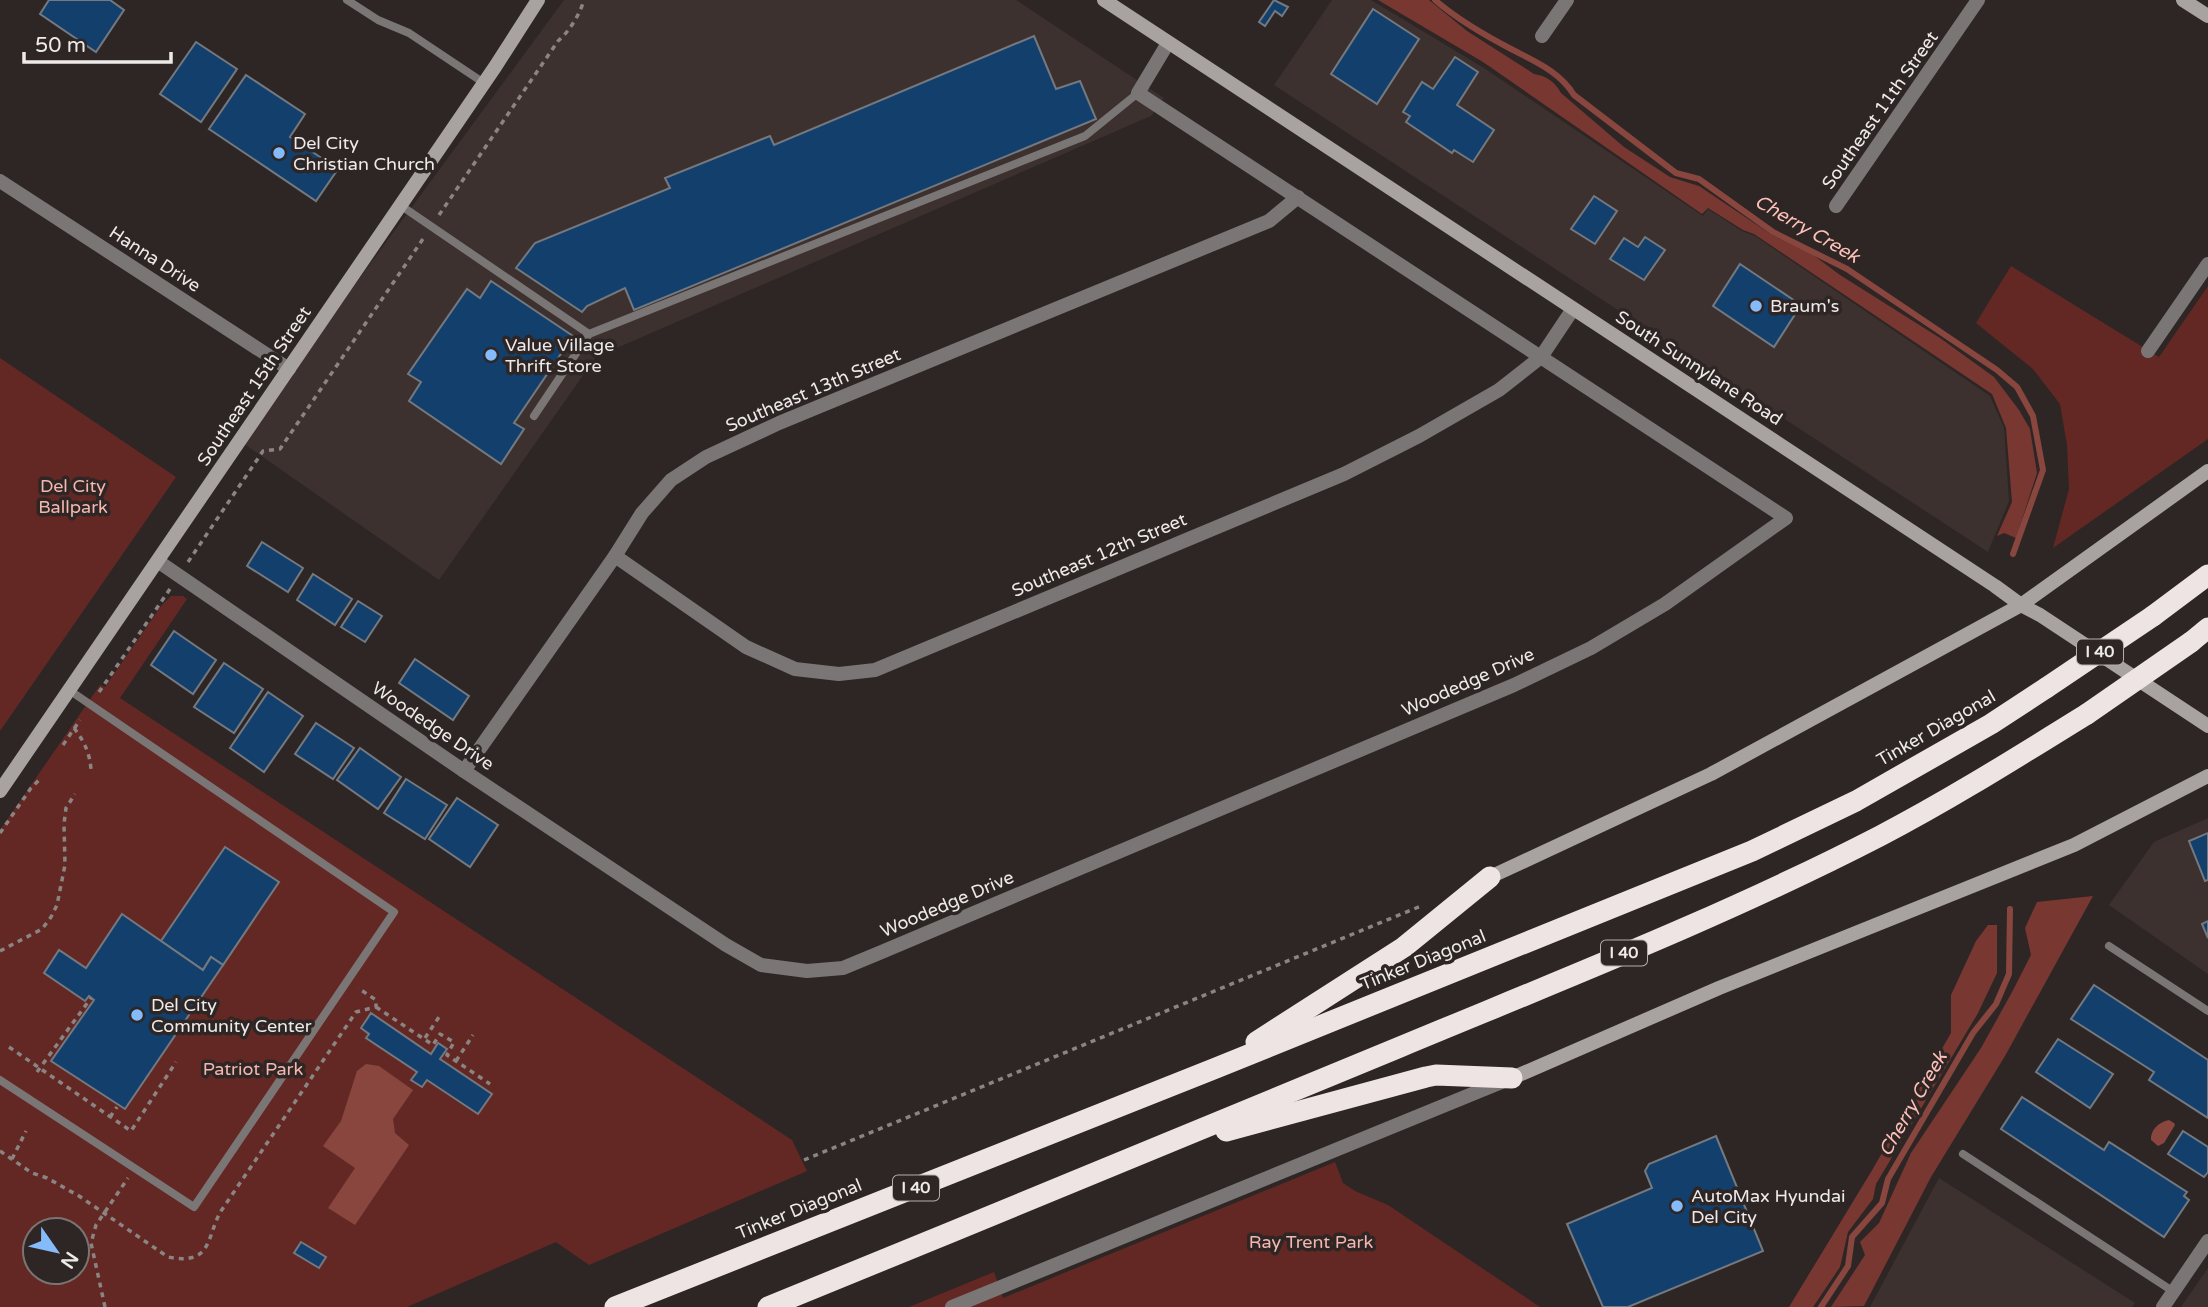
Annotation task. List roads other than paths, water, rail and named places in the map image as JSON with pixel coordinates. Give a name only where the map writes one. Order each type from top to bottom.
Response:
[{"type":"highway","name":"Tinker Diagonal","points":[[615,1307],[1752,851],[1856,801],[1991,724],[2153,616],[2208,575]]},
{"type":"highway","name":"I 40","points":[[768,1307],[1143,1154],[1677,931],[1766,891],[1881,835],[2010,762],[2087,714],[2208,628]]},
{"type":"highway","points":[[1216,1068],[1404,947],[1490,877]]},
{"type":"highway","points":[[1143,1154],[1426,1077],[1436,1075],[1512,1078]]},
{"type":"main road","name":"Southeast 15th Street","points":[[0,792],[159,562],[538,0]]},
{"type":"main road","name":"South Sunnylane Road","points":[[1104,0],[1978,574],[2021,606],[2040,615],[2208,726]]},
{"type":"main road","points":[[2183,0],[2208,16]]},
{"type":"main road","points":[[1490,877],[1711,774],[2021,606],[2208,471]]},
{"type":"main road","points":[[1512,1078],[1710,992],[2074,845],[2208,776]]},
{"type":"street","points":[[1542,36],[1567,0]]},
{"type":"street","name":"Southeast 11th Street","points":[[1836,206],[1978,0]]},
{"type":"street","points":[[1168,43],[1139,93],[1541,357]]},
{"type":"street","name":"Hanna Drive","points":[[0,181],[289,369]]},
{"type":"street","name":"Southeast 13th Street","points":[[464,771],[615,556],[642,513],[671,480],[706,457],[779,423],[1269,221],[1298,197]]},
{"type":"street","points":[[2148,351],[2208,264]]},
{"type":"street","name":"Southeast 12th Street","points":[[615,556],[746,648],[795,669],[839,674],[875,670],[1344,474],[1419,436],[1499,390],[1541,357],[1573,309]]},
{"type":"street","name":"Woodedge Drive","points":[[159,562],[464,771],[726,945],[761,965],[807,971],[843,968],[1514,685],[1591,648],[1665,604],[1786,518],[1541,357]]},
{"type":"street","points":[[952,1307],[1512,1078]]},
{"type":"street","points":[[2163,1307],[2208,1241]]},
{"type":"lane","points":[[346,0],[378,20],[409,33],[484,83]]},
{"type":"lane","points":[[534,416],[589,334],[1085,136],[1139,93]]},
{"type":"lane","points":[[400,205],[589,334]]},
{"type":"lane","points":[[0,1080],[194,1207],[394,912],[69,690]]},
{"type":"lane","points":[[2109,946],[2208,1011]]},
{"type":"lane","points":[[1964,1154],[2174,1292]]},
{"type":"waterway","name":"Cherry Creek","points":[[1435,0],[1472,27],[1555,74],[1574,95],[1676,173],[1699,179],[1773,232],[1847,269],[1997,370],[2017,387],[2033,416],[2043,470],[2013,554]]},
{"type":"waterway","name":"Cherry Creek","points":[[1821,1307],[1848,1266],[1852,1237],[1882,1203],[1888,1179],[1973,1033],[1996,1004],[2009,974],[2010,909]]},
{"type":"place","name":"Del City Christian Church","points":[[279,153]]},
{"type":"place","name":"Braum's","points":[[1756,306]]},
{"type":"place","name":"Value Village Thrift Store","points":[[491,355]]},
{"type":"place","name":"Del City Community Center","points":[[137,1015]]},
{"type":"place","name":"AutoMax Hyundai Del City","points":[[1677,1206]]},
{"type":"park label","name":"Del City Ballpark","points":[[73,496]]},
{"type":"park label","name":"Patriot Park","points":[[253,1069]]},
{"type":"park label","name":"Ray Trent Park","points":[[1311,1242]]}]
